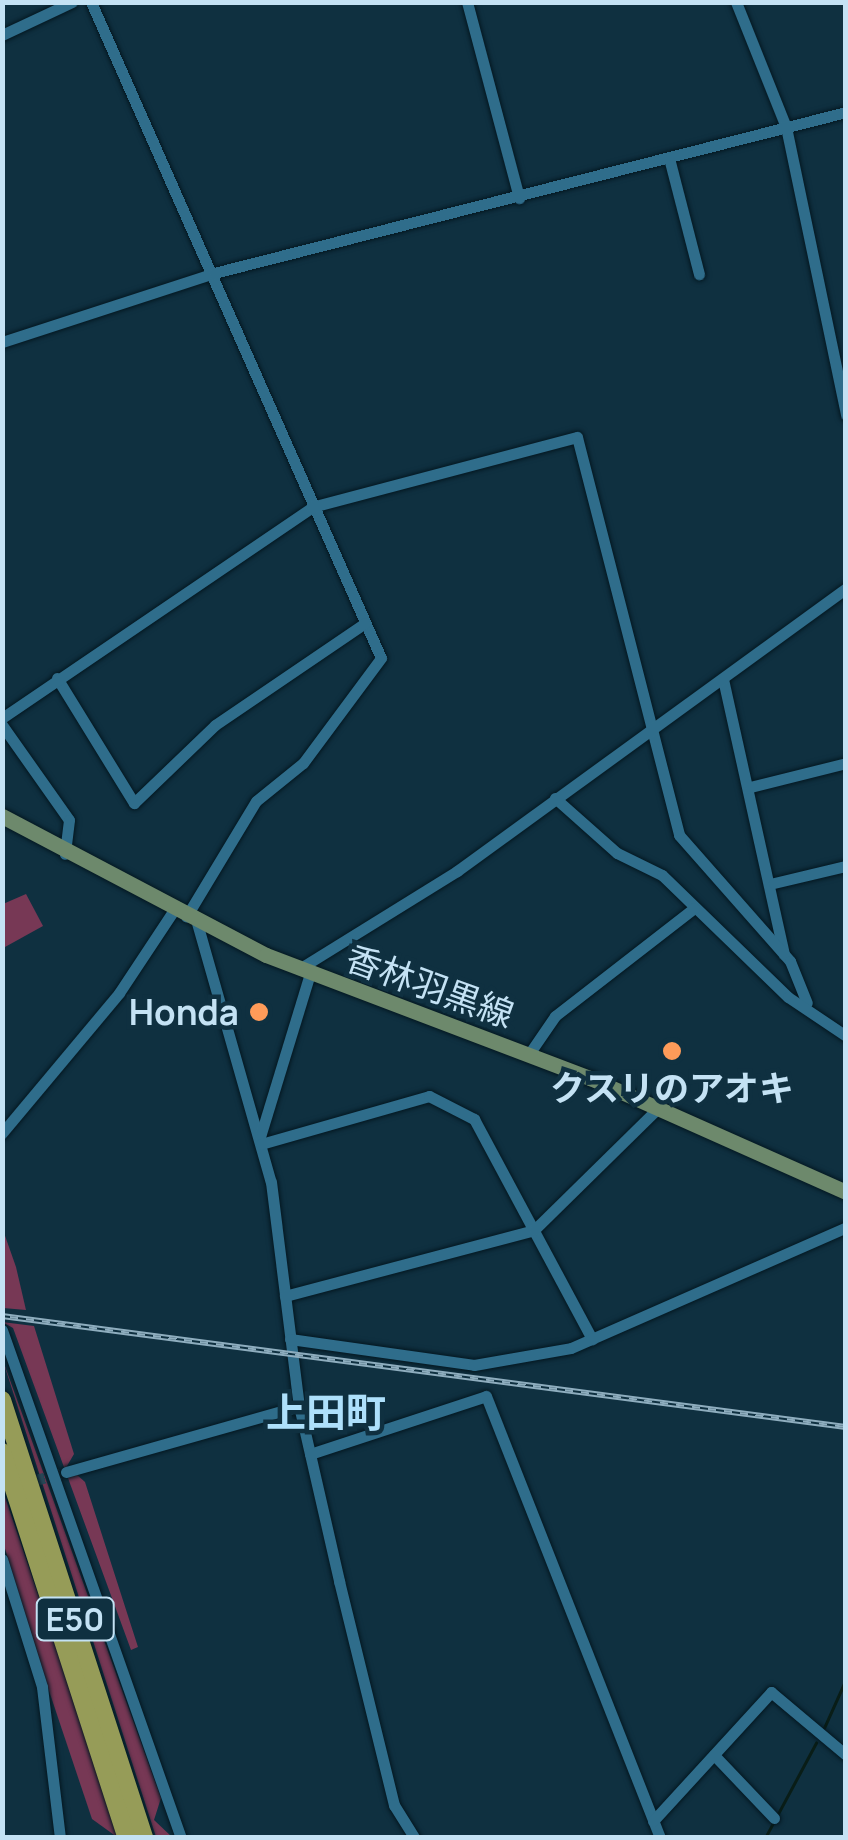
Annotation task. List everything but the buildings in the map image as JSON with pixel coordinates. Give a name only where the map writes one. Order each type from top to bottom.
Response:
[{"type":"highway","name":"E50","points":[[2,1400],[144,1838]]},
{"type":"highway","name":"E50","points":[[2,1452],[127,1838]]},
{"type":"main road","name":"香林羽黒線","points":[[2,816],[65,854],[304,971],[529,1054],[846,1192]]},
{"type":"street","points":[[2,35],[72,2]]},
{"type":"street","points":[[2,1132],[186,916],[256,801],[302,763],[378,663],[365,624],[214,273],[91,2]]},
{"type":"street","points":[[467,2],[519,198]]},
{"type":"street","points":[[736,2],[786,127],[846,415]]},
{"type":"street","points":[[2,342],[214,273],[846,112]]},
{"type":"street","points":[[669,158],[699,274]]},
{"type":"street","points":[[65,854],[69,820],[2,722],[57,678],[312,507],[576,437],[681,841],[784,954]]},
{"type":"street","points":[[260,1140],[304,971],[652,730],[846,588]]},
{"type":"street","points":[[57,678],[134,803],[215,725],[365,624]]},
{"type":"street","points":[[723,679],[774,883],[784,954],[807,1003]]},
{"type":"street","points":[[750,788],[846,763]]},
{"type":"street","points":[[555,798],[694,908],[788,997],[807,1003],[846,1036]]},
{"type":"street","points":[[774,883],[846,866]]},
{"type":"street","points":[[529,1054],[555,1016],[694,908]]},
{"type":"street","points":[[186,916],[260,1140],[310,1454],[394,1805],[415,1838]]},
{"type":"street","points":[[260,1140],[429,1096],[474,1118],[592,1340]]},
{"type":"street","points":[[285,1296],[534,1230],[656,1109]]},
{"type":"street","points":[[290,1339],[474,1365],[592,1340],[846,1227]]},
{"type":"street","points":[[2,1330],[181,1838]]},
{"type":"street","points":[[310,1454],[486,1396],[660,1838]]},
{"type":"street","points":[[66,1472],[300,1406]]},
{"type":"street","points":[[2,1560],[42,1687],[60,1838]]},
{"type":"street","points":[[653,1822],[771,1692],[845,1755]]},
{"type":"street","points":[[714,1755],[774,1818]]},
{"type":"shaded area","points":[[26,894],[43,926],[5,947],[3,904]]},
{"type":"shaded area","points":[[3,1230],[16,1267],[26,1310],[3,1308]]},
{"type":"shaded area","points":[[2,1322],[34,1326],[74,1454],[67,1466],[85,1482],[138,1647],[131,1650],[13,1328]]},
{"type":"shaded area","points":[[2,1358],[161,1798],[154,1820],[172,1837],[156,1837]]},
{"type":"shaded area","points":[[2,1488],[117,1837],[92,1819],[39,1661],[3,1542]]},
{"type":"waterway","points":[[824,1728],[846,1679]]},
{"type":"waterway","points":[[765,1838],[816,1743]]},
{"type":"tunnel","points":[[2,1489],[66,1472]]},
{"type":"railway","points":[[2,1316],[846,1427]]},
{"type":"place","name":"Honda","points":[[259,1012]]},
{"type":"place","name":"クスリのアオキ","points":[[672,1051]]},
{"type":"district","name":"上田町","points":[[326,1412]]}]
